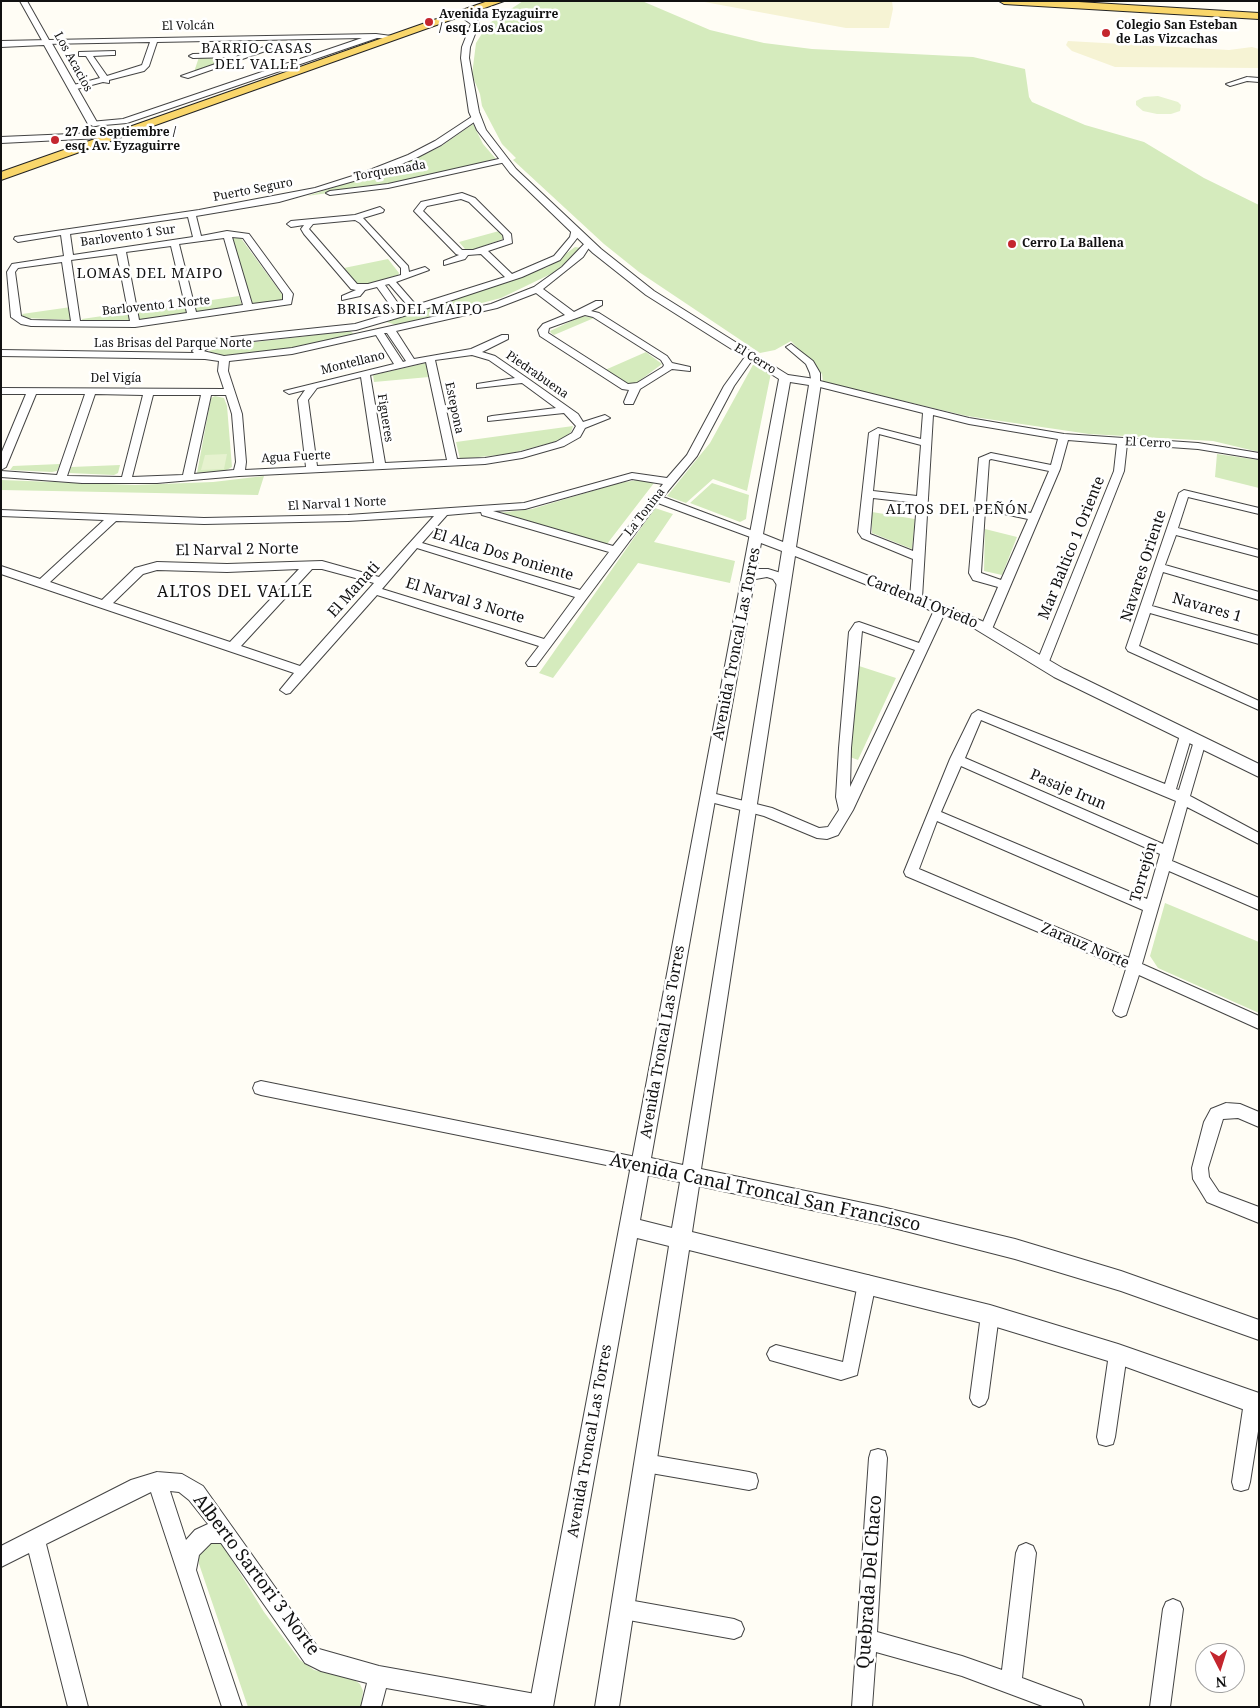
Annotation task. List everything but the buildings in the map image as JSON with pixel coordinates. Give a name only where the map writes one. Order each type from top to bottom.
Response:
[{"type":"main road","points":[[1004,1],[1259,16]]},
{"type":"main road","points":[[1153,1],[1259,7]]},
{"type":"main road","points":[[1,176],[118,135],[197,103],[498,2]]},
{"type":"main road","points":[[475,27],[498,2]]},
{"type":"street","name":"Los Acacios","points":[[23,1],[99,136]]},
{"type":"street","points":[[463,14],[473,20],[475,27]]},
{"type":"street","name":"El Cerro","points":[[475,27],[466,47],[465,58],[468,90],[476,118],[503,160],[597,252],[650,293],[785,378],[815,383],[994,426],[1064,437],[1198,446],[1259,456]]},
{"type":"street","points":[[93,124],[124,122],[197,103],[376,36]]},
{"type":"street","name":"El Volcán","points":[[1,44],[199,38],[396,37]]},
{"type":"street","points":[[185,76],[194,56],[199,38]]},
{"type":"street","points":[[73,88],[143,68],[154,39]]},
{"type":"street","points":[[185,76],[267,49]]},
{"type":"street","points":[[106,80],[84,54],[112,53]]},
{"type":"street","points":[[194,56],[250,54]]},
{"type":"street","points":[[185,76],[196,82]]},
{"type":"street","points":[[1230,84],[1247,79],[1259,80]]},
{"type":"street","name":"Puerto Seguro","points":[[18,239],[280,199],[337,184],[389,166],[438,143],[476,118]]},
{"type":"street","points":[[1,140],[118,135]]},
{"type":"street","name":"Torquemada","points":[[280,199],[388,186],[503,160]]},
{"type":"street","points":[[461,196],[472,200],[507,234],[509,241],[492,248],[465,253],[456,250],[420,214],[418,208],[424,204],[461,196],[477,190]]},
{"type":"street","points":[[291,224],[309,224],[356,217],[380,210]]},
{"type":"street","points":[[191,214],[198,238]]},
{"type":"street","points":[[356,217],[363,221],[404,268],[405,275]]},
{"type":"street","points":[[309,224],[306,227],[307,232],[350,284],[362,288],[426,270]]},
{"type":"street","points":[[147,356],[208,344],[336,330],[401,314],[515,276],[557,258],[569,244],[575,230]]},
{"type":"street","points":[[64,232],[76,325]]},
{"type":"street","points":[[227,234],[249,309]]},
{"type":"street","name":"Barlovento 1 Sur","points":[[24,322],[15,314],[11,272],[14,268],[227,234],[246,236],[272,270],[289,296],[290,301]]},
{"type":"street","points":[[174,242],[192,316]]},
{"type":"street","name":"Las Brisas del Parque Norte","points":[[1,353],[205,356],[224,359],[285,352],[494,306],[533,291],[565,269],[580,255],[588,243]]},
{"type":"street","points":[[492,248],[515,276]]},
{"type":"street","points":[[121,250],[135,324]]},
{"type":"street","points":[[482,250],[515,276]]},
{"type":"street","points":[[580,255],[597,252]]},
{"type":"street","points":[[447,263],[462,257],[465,253]]},
{"type":"street","points":[[391,280],[415,309]]},
{"type":"street","points":[[379,284],[401,314]]},
{"type":"street","points":[[345,298],[357,294],[362,288]]},
{"type":"street","points":[[533,291],[571,315]]},
{"type":"street","points":[[533,291],[561,319]]},
{"type":"street","name":"Barlovento 1 Norte","points":[[24,322],[76,325],[135,324],[283,304],[290,301]]},
{"type":"street","points":[[585,312],[588,308],[599,303]]},
{"type":"street","points":[[669,365],[667,369],[635,387],[621,385],[546,337],[543,330],[561,319],[585,312],[596,315],[619,329],[666,360],[669,365],[687,369]]},
{"type":"street","name":"Montellano","points":[[389,328],[412,362]]},
{"type":"street","name":"Montellano","points":[[378,331],[400,365]]},
{"type":"street","points":[[473,352],[505,337]]},
{"type":"street","points":[[205,356],[197,351],[208,344]]},
{"type":"street","points":[[607,1707],[815,383],[815,372],[810,363],[791,347]]},
{"type":"street","name":"Montellano","points":[[289,391],[430,358],[473,352]]},
{"type":"street","name":"Piedrabuena","points":[[473,352],[492,358],[565,410],[578,420],[581,426]]},
{"type":"street","name":"La Tonina","points":[[532,664],[655,498],[696,448],[729,386],[750,356]]},
{"type":"street","name":"Estepona","points":[[430,358],[453,463]]},
{"type":"street","points":[[224,359],[223,371],[237,414],[241,462],[239,473]]},
{"type":"street","name":"Figueres","points":[[365,373],[380,467]]},
{"type":"street","name":"Avenida Troncal Las Torres","points":[[541,1706],[785,378]]},
{"type":"street","points":[[481,386],[524,380]]},
{"type":"street","points":[[312,387],[303,400],[312,470]]},
{"type":"street","points":[[629,402],[635,387]]},
{"type":"street","name":"Del Vigía","points":[[1,391],[230,392]]},
{"type":"street","points":[[1,467],[32,391]]},
{"type":"street","points":[[61,479],[91,392]]},
{"type":"street","points":[[126,481],[148,392]]},
{"type":"street","points":[[188,478],[207,392]]},
{"type":"street","points":[[492,419],[565,410]]},
{"type":"street","points":[[916,598],[928,411]]},
{"type":"street","points":[[581,426],[592,424],[605,418]]},
{"type":"street","name":"Agua Fuerte","points":[[1,474],[61,479],[126,481],[239,473],[496,460],[537,451],[572,438],[581,426]]},
{"type":"street","points":[[919,556],[865,534],[867,494],[875,432],[926,443]]},
{"type":"street","points":[[986,628],[1056,469],[1064,437]]},
{"type":"street","name":"Mar Baltico 1 Oriente","points":[[1042,664],[1119,471],[1122,441]]},
{"type":"street","points":[[1005,585],[975,575],[979,505],[985,456],[1056,469]]},
{"type":"street","name":"El Narval 1 Norte","points":[[1,513],[113,518],[299,520],[525,506],[632,476],[649,477],[669,482]]},
{"type":"street","name":"Navares Oriente","points":[[1259,511],[1184,493],[1132,648],[1259,706]]},
{"type":"street","points":[[867,494],[922,500]]},
{"type":"street","name":"Cardenal Oviedo","points":[[655,498],[696,511],[789,550],[941,608],[986,628],[1042,664],[1259,771]]},
{"type":"street","points":[[979,505],[1035,516]]},
{"type":"street","points":[[476,510],[616,550]]},
{"type":"street","name":"El Manati","points":[[286,690],[444,511]]},
{"type":"street","points":[[41,584],[113,518]]},
{"type":"street","points":[[1171,530],[1259,554]]},
{"type":"street","name":"El Alca Dos Poniente","points":[[415,544],[582,595]]},
{"type":"street","points":[[233,647],[309,564]]},
{"type":"street","name":"El Narval 2 Norte","points":[[104,605],[139,571],[152,566],[227,568],[309,564],[332,566],[378,586]]},
{"type":"street","points":[[1159,567],[1259,596]]},
{"type":"street","points":[[1,570],[303,670]]},
{"type":"street","points":[[750,576],[758,573],[768,573],[777,576],[783,585]]},
{"type":"street","name":"El Narval 3 Norte","points":[[378,586],[547,644]]},
{"type":"street","points":[[708,797],[748,806],[822,834],[835,829],[846,810],[941,608]]},
{"type":"street","name":"Navares 1","points":[[1146,608],[1259,640]]},
{"type":"street","points":[[846,810],[843,797],[845,748],[855,632],[860,626],[922,648]]},
{"type":"street","points":[[1150,907],[933,814],[956,759],[978,714],[1168,791],[1259,839]]},
{"type":"street","points":[[1168,791],[1186,735]]},
{"type":"street","name":"Torrejón","points":[[1121,1011],[1200,741]]},
{"type":"street","name":"Pasaje Irun","points":[[956,759],[1165,857],[1259,904]]},
{"type":"street","name":"Zarauz Norte","points":[[933,814],[910,872],[1133,966],[1259,1023]]},
{"type":"street","name":"Avenida Canal Troncal San Francisco","points":[[261,1088],[691,1175],[882,1216],[1015,1249],[1130,1284],[1259,1330]]},
{"type":"street","points":[[1259,1120],[1240,1111],[1226,1110],[1217,1114],[1212,1122],[1200,1168],[1201,1179],[1205,1189],[1213,1197],[1259,1215]]},
{"type":"street","points":[[630,1227],[867,1283],[990,1315],[1118,1354],[1256,1403],[1241,1482]]},
{"type":"street","points":[[776,1354],[840,1371],[851,1369],[867,1283]]},
{"type":"street","points":[[978,1398],[990,1315]]},
{"type":"street","points":[[1106,1437],[1118,1354]]},
{"type":"street","name":"Quebrada Del Chaco","points":[[862,1707],[878,1458]]},
{"type":"street","points":[[645,1463],[750,1481]]},
{"type":"street","points":[[157,1481],[232,1707]]},
{"type":"street","name":"Alberto Sartori 3 Norte","points":[[1,1557],[138,1487],[157,1481],[182,1483],[196,1493],[312,1656],[321,1661],[379,1676],[541,1706]]},
{"type":"street","points":[[187,1569],[190,1551],[195,1543],[210,1533],[226,1534]]},
{"type":"street","points":[[35,1540],[78,1707]]},
{"type":"street","points":[[1011,1682],[1026,1553]]},
{"type":"street","points":[[623,1609],[734,1629]]},
{"type":"street","points":[[1160,1707],[1173,1609]]},
{"type":"street","points":[[866,1639],[914,1651],[1011,1682],[1074,1707]]},
{"type":"street","points":[[371,1707],[379,1676]]},
{"type":"shaded area","points":[[699,1],[892,1],[893,9],[889,28],[846,28]]},
{"type":"shaded area","points":[[1068,41],[1229,50],[1252,47],[1259,49],[1259,68],[1115,67],[1072,51],[1066,45]]},
{"type":"green space","points":[[523,1],[642,1],[710,30],[764,43],[812,49],[973,57],[1025,69],[1029,97],[1032,102],[1085,125],[1144,142],[1204,178],[1259,205],[1259,452],[1213,441],[1089,434],[967,416],[823,382],[822,374],[791,341],[775,350],[760,353],[639,272],[604,244],[513,160],[516,158],[502,144],[482,106],[480,94],[472,75],[476,43],[488,24]]},
{"type":"green space","points":[[242,56],[194,72],[199,57]]},
{"type":"green space","points":[[1158,96],[1178,102],[1181,105],[1180,111],[1171,114],[1157,114],[1143,111],[1136,105],[1136,101],[1144,97]]},
{"type":"green space","points":[[473,124],[483,144],[496,159],[385,185],[307,196],[397,167],[440,147]]},
{"type":"green space","points":[[499,231],[505,238],[475,249],[465,249],[459,242]]},
{"type":"green space","points":[[240,237],[284,297],[284,301],[253,305],[232,238]]},
{"type":"green space","points":[[575,247],[582,248],[555,272],[501,298],[397,325],[386,322],[548,267]]},
{"type":"green space","points":[[388,259],[399,273],[398,275],[360,287],[344,268]]},
{"type":"green space","points":[[239,296],[242,306],[130,321],[83,322],[82,319]]},
{"type":"green space","points":[[71,307],[73,320],[24,318],[22,314]]},
{"type":"green space","points":[[582,316],[594,318],[554,335],[551,333],[550,331]]},
{"type":"green space","points":[[350,331],[354,334],[288,350],[252,355],[216,355],[208,351],[238,344]]},
{"type":"green space","points":[[646,352],[662,364],[635,384],[625,384],[605,370]]},
{"type":"green space","points":[[426,363],[429,377],[374,382],[373,375]]},
{"type":"green space","points":[[754,363],[771,373],[747,491],[713,479],[686,503],[667,496],[710,443]]},
{"type":"green space","points":[[215,396],[224,398],[227,406],[232,467],[225,471],[197,473],[211,398]]},
{"type":"green space","points":[[573,426],[571,432],[554,442],[508,454],[460,459],[456,442]]},
{"type":"green space","points":[[227,454],[224,469],[201,470],[205,455]]},
{"type":"green space","points":[[1217,454],[1259,460],[1259,488],[1215,477]]},
{"type":"green space","points":[[60,464],[57,471],[52,472],[10,470],[13,466]]},
{"type":"green space","points":[[120,465],[118,473],[114,475],[69,473],[71,467]]},
{"type":"green space","points":[[264,476],[258,495],[1,490],[1,480],[135,485],[213,482]]},
{"type":"green space","points":[[644,479],[654,483],[607,544],[497,513],[532,509],[619,483]]},
{"type":"green space","points":[[712,483],[749,495],[746,519],[740,522],[690,503]]},
{"type":"green space","points":[[655,508],[673,514],[654,542],[735,561],[730,583],[638,563],[553,678],[539,673]]},
{"type":"green space","points":[[872,512],[915,519],[912,549],[872,533]]},
{"type":"green space","points":[[985,529],[1017,537],[1002,575],[984,571]]},
{"type":"green space","points":[[859,666],[896,678],[858,760],[850,757]]},
{"type":"green space","points":[[1165,903],[1259,942],[1259,1013],[1158,968],[1150,956]]},
{"type":"green space","points":[[214,1538],[222,1544],[264,1612],[300,1660],[314,1670],[353,1679],[360,1684],[363,1691],[361,1707],[248,1707],[199,1564],[199,1550]]},
{"type":"place","name":"Avenida Eyzaguirre / esq. Los Acacios","points":[[429,22]]},
{"type":"place","name":"Colegio San Esteban de Las Vizcachas","points":[[1106,33]]},
{"type":"place","name":"27 de Septiembre / esq. Av. Eyzaguirre","points":[[55,140]]},
{"type":"place","name":"Cerro La Ballena","points":[[1012,244]]},
{"type":"district","name":"BARRIO CASAS DEL VALLE","points":[[257,58]]},
{"type":"district","name":"LOMAS DEL MAIPO","points":[[150,274]]},
{"type":"district","name":"BRISAS DEL MAIPO","points":[[410,310]]},
{"type":"district","name":"ALTOS DEL PEÑÓN","points":[[957,510]]},
{"type":"district","name":"ALTOS DEL VALLE","points":[[235,592]]}]
